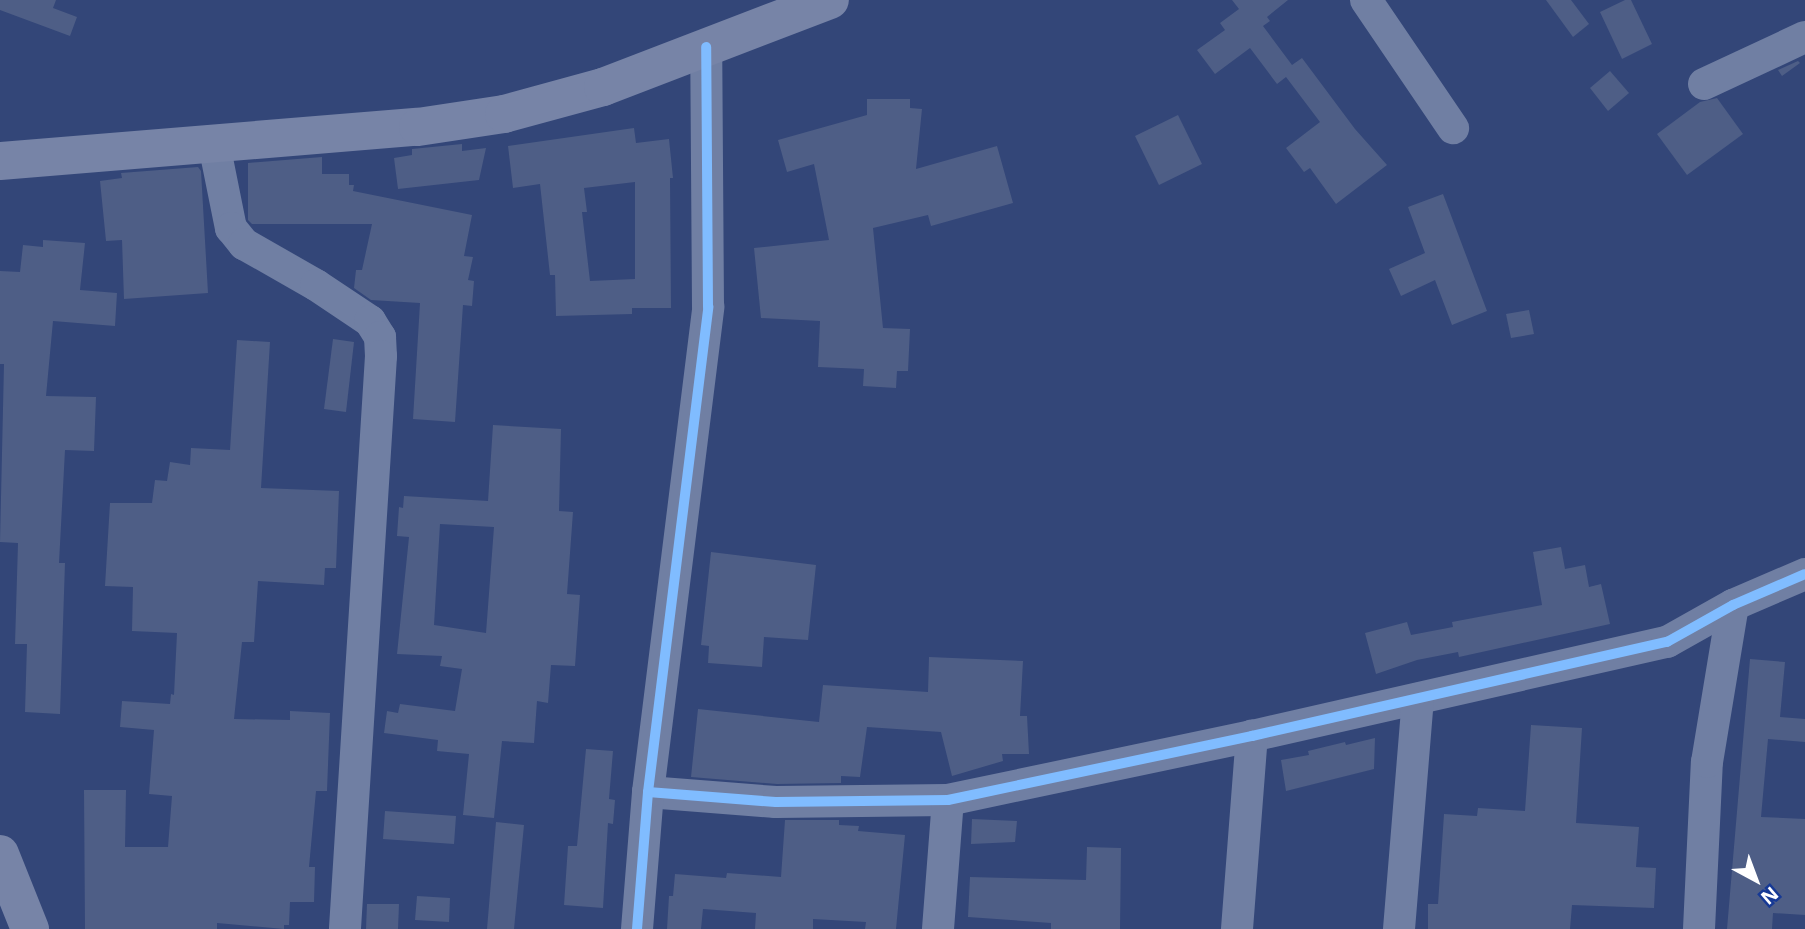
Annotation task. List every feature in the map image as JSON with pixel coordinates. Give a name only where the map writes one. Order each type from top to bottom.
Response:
[{"type":"street","points":[[0,161],[418,127],[504,114],[603,87],[830,0]]},
{"type":"street","points":[[1366,0],[1453,128]]},
{"type":"street","points":[[1704,84],[1805,37]]},
{"type":"street","points":[[637,929],[648,792],[702,378],[708,307],[706,47]]},
{"type":"street","points":[[214,144],[231,228],[244,244],[316,285],[370,321],[380,337],[381,356],[345,929]]},
{"type":"street","points":[[648,792],[776,802],[948,800],[1252,736],[1667,642],[1733,605],[1805,574]]},
{"type":"street","points":[[1699,929],[1707,762],[1733,605]]},
{"type":"street","points":[[1399,929],[1418,699]]},
{"type":"street","points":[[1237,929],[1252,736]]},
{"type":"street","points":[[937,929],[948,800]]},
{"type":"street","points":[[0,855],[30,929]]},
{"type":"building","points":[[0,0],[56,0],[53,8],[77,17],[70,36],[0,10]]},
{"type":"building","points":[[1232,0],[1288,0],[1267,17],[1270,21],[1263,26],[1292,65],[1302,58],[1355,129],[1387,165],[1336,204],[1310,168],[1304,172],[1286,148],[1320,122],[1286,77],[1277,84],[1250,48],[1215,74],[1197,50],[1225,30],[1220,23],[1239,9]]},
{"type":"building","points":[[1546,0],[1571,0],[1589,24],[1573,37]]},
{"type":"building","points":[[1625,0],[1631,0],[1652,44],[1622,59],[1600,12]]},
{"type":"building","points":[[1798,61],[1800,63],[1782,76],[1778,70]]},
{"type":"building","points":[[1610,71],[1629,93],[1608,111],[1590,88]]},
{"type":"building","points":[[1717,98],[1743,134],[1687,175],[1657,134],[1700,102]]},
{"type":"building","points":[[867,99],[910,99],[910,108],[922,109],[916,169],[997,146],[1013,203],[931,226],[928,215],[873,228],[883,328],[910,329],[908,371],[897,371],[896,388],[863,386],[864,369],[818,367],[820,321],[761,318],[754,248],[829,240],[814,164],[787,172],[778,140],[867,115]]},
{"type":"building","points":[[1178,115],[1202,164],[1159,185],[1135,136]]},
{"type":"building","points":[[634,128],[636,143],[669,139],[673,178],[670,178],[671,308],[632,308],[632,314],[556,316],[555,275],[550,275],[540,184],[513,188],[508,146]],"holes":[[[635,182],[635,279],[590,281],[582,212],[587,212],[584,188]]]},
{"type":"building","points":[[462,144],[462,151],[486,148],[479,180],[398,189],[394,158],[412,155],[412,149]]},
{"type":"building","points":[[322,157],[322,174],[349,174],[349,185],[354,185],[353,191],[472,215],[464,256],[473,257],[468,280],[474,281],[472,306],[463,305],[455,422],[413,419],[420,303],[371,300],[354,288],[356,270],[362,270],[372,224],[252,224],[248,220],[248,163]]},
{"type":"building","points":[[198,167],[201,171],[208,293],[124,299],[122,240],[106,241],[100,181],[122,178],[121,173]]},
{"type":"building","points":[[1443,194],[1487,311],[1452,325],[1435,280],[1401,296],[1389,269],[1425,253],[1408,207]]},
{"type":"building","points":[[43,240],[85,243],[80,290],[117,293],[115,326],[53,321],[46,396],[96,397],[94,451],[65,450],[59,563],[65,563],[60,714],[25,712],[27,644],[15,644],[18,543],[0,542],[4,364],[0,364],[0,271],[20,272],[23,245],[43,247]]},
{"type":"building","points":[[1529,310],[1534,334],[1511,338],[1506,314]]},
{"type":"building","points":[[333,339],[354,342],[346,412],[324,409]]},
{"type":"building","points":[[237,340],[270,342],[261,488],[339,491],[336,568],[325,568],[324,585],[258,581],[254,642],[242,642],[234,719],[290,720],[290,711],[330,713],[327,791],[316,791],[309,867],[315,867],[314,902],[290,902],[289,925],[284,925],[284,929],[217,923],[217,929],[85,929],[84,790],[126,790],[125,847],[168,847],[172,796],[149,794],[154,730],[120,727],[122,701],[170,704],[171,694],[174,695],[177,633],[132,631],[133,587],[105,586],[110,503],[152,503],[155,480],[167,481],[170,462],[190,465],[191,448],[230,450]]},
{"type":"building","points":[[493,425],[561,429],[559,511],[573,512],[567,594],[580,595],[575,666],[551,665],[548,703],[537,701],[534,743],[502,741],[494,818],[463,815],[469,754],[437,751],[438,740],[384,733],[387,711],[398,713],[400,704],[455,711],[462,669],[440,666],[442,656],[397,654],[409,537],[397,536],[399,507],[403,508],[404,496],[488,501]],"holes":[[[440,524],[494,527],[486,633],[434,625]]]},
{"type":"building","points":[[1561,547],[1565,569],[1585,565],[1589,587],[1601,584],[1610,624],[1459,657],[1458,652],[1417,660],[1376,674],[1365,633],[1407,622],[1411,635],[1453,627],[1452,622],[1542,605],[1533,552]]},
{"type":"building","points":[[711,552],[816,565],[808,640],[764,637],[762,667],[708,663],[709,646],[701,645]]},
{"type":"building","points":[[929,657],[1023,661],[1020,716],[1027,716],[1029,754],[1002,754],[1003,761],[952,776],[941,732],[867,727],[860,777],[841,776],[841,783],[777,784],[691,777],[698,709],[819,722],[823,685],[928,692]]},
{"type":"building","points":[[1750,659],[1785,662],[1780,717],[1805,719],[1805,742],[1768,739],[1761,817],[1805,819],[1805,915],[1773,913],[1772,929],[1727,929]]},
{"type":"building","points":[[1531,725],[1582,728],[1576,823],[1639,827],[1636,867],[1656,868],[1654,908],[1572,905],[1570,929],[1428,929],[1428,904],[1438,904],[1444,814],[1477,816],[1478,808],[1525,811]]},
{"type":"building","points":[[1375,738],[1374,769],[1286,791],[1281,760],[1309,755],[1308,751],[1345,742],[1346,745]]},
{"type":"building","points":[[586,749],[613,751],[609,799],[615,800],[613,824],[608,823],[603,908],[564,905],[568,846],[577,846]]},
{"type":"building","points":[[385,811],[456,816],[454,844],[383,839]]},
{"type":"building","points":[[972,819],[1017,821],[1015,842],[971,844]]},
{"type":"building","points":[[785,820],[839,820],[839,825],[859,826],[858,831],[905,835],[896,929],[865,929],[866,922],[813,919],[813,929],[755,929],[756,913],[703,909],[701,929],[667,929],[669,896],[673,896],[675,874],[726,878],[727,873],[781,877]]},
{"type":"building","points":[[496,822],[524,825],[514,929],[487,929]]},
{"type":"building","points":[[1087,847],[1121,848],[1120,929],[1051,929],[1051,923],[968,917],[970,877],[1086,880]]},
{"type":"building","points":[[417,896],[450,898],[449,922],[415,920]]},
{"type":"building","points":[[367,904],[399,904],[398,929],[366,929]]},
{"type":"cycle path","points":[[637,929],[648,792],[708,307],[706,47]]},
{"type":"cycle path","points":[[648,792],[776,802],[948,800],[1252,736],[1667,642],[1733,605],[1805,574]]}]
